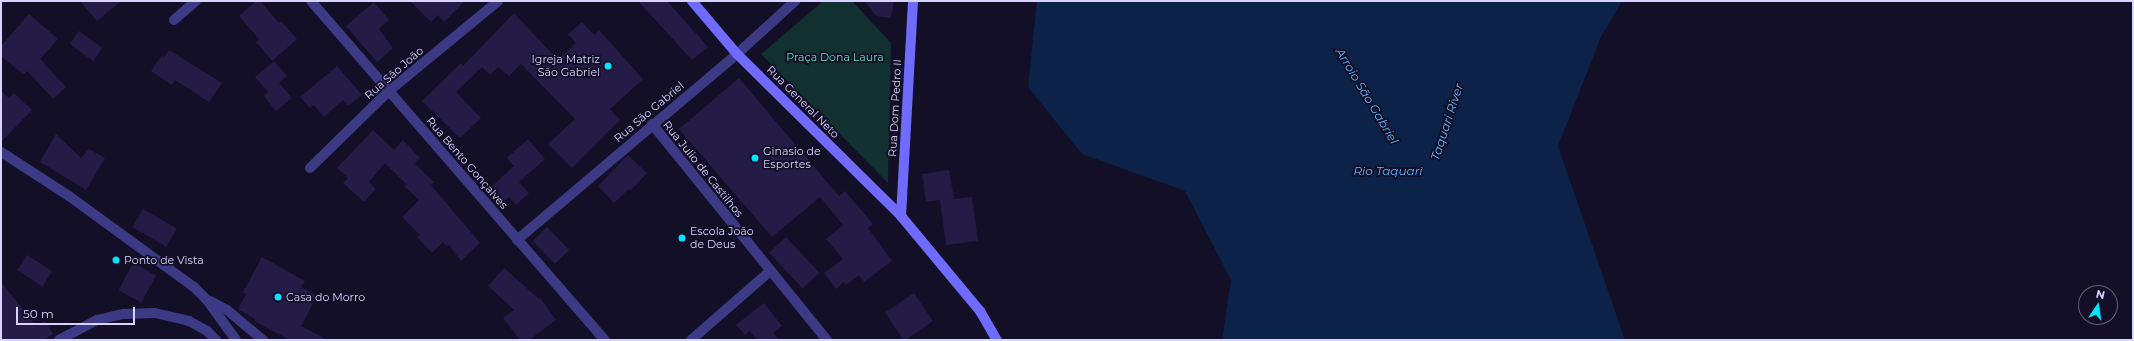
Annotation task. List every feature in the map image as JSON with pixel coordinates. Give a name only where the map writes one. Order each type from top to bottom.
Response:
[{"type":"main road","name":"Rua General Neto","points":[[692,1],[737,54],[900,216],[980,311],[997,340]]},
{"type":"main road","name":"Rua Dom Pedro II","points":[[900,216],[913,1]]},
{"type":"street","points":[[174,20],[196,1]]},
{"type":"street","name":"Rua Bento Gonçalves","points":[[311,1],[605,340]]},
{"type":"street","name":"Rua São João","points":[[310,168],[389,91],[498,1]]},
{"type":"street","name":"Rua São Gabriel","points":[[517,240],[652,124],[737,54],[795,1]]},
{"type":"street","name":"Rua Julio de Castilhos","points":[[652,124],[827,340]]},
{"type":"street","points":[[1,152],[75,201],[194,287],[207,300],[236,340]]},
{"type":"street","points":[[691,340],[770,271]]},
{"type":"street","points":[[207,300],[227,310],[263,340]]},
{"type":"street","points":[[59,340],[97,320],[124,314],[155,313],[189,321],[207,331],[216,340]]},
{"type":"green space","name":"Praça Dona Laura","points":[[823,1],[852,1],[891,43],[888,183],[761,54]]},
{"type":"water","name":"Rio Taquari","points":[[1037,1],[1622,1],[1601,37],[1558,146],[1625,340],[1222,340],[1231,280],[1185,191],[1082,154],[1028,87]]},
{"type":"building","points":[[80,1],[121,1],[97,21]]},
{"type":"building","points":[[256,1],[260,1],[279,23],[281,21],[297,39],[272,61],[256,42],[259,39],[239,16]]},
{"type":"building","points":[[410,1],[465,1],[444,22],[438,15],[431,22]]},
{"type":"building","points":[[638,1],[667,1],[708,47],[692,60]]},
{"type":"building","points":[[865,1],[894,1],[891,18],[876,16]]},
{"type":"building","points":[[374,2],[389,20],[379,29],[393,48],[377,62],[346,26]]},
{"type":"building","points":[[514,13],[558,60],[576,43],[568,34],[582,22],[594,35],[599,30],[643,79],[610,109],[620,120],[572,168],[548,144],[575,119],[521,64],[509,76],[498,67],[490,75],[482,67],[456,92],[481,118],[460,138],[422,101],[461,63],[463,66]]},
{"type":"building","points":[[29,14],[58,39],[40,59],[66,87],[53,99],[27,71],[24,75],[1,56],[1,46]]},
{"type":"building","points":[[79,31],[102,48],[93,61],[70,44]]},
{"type":"building","points":[[169,50],[222,83],[209,102],[175,80],[172,85],[151,71],[162,55],[164,57]]},
{"type":"building","points":[[274,61],[287,76],[279,83],[292,98],[276,111],[264,96],[268,92],[255,77]]},
{"type":"building","points":[[337,66],[362,95],[348,106],[343,100],[324,117],[314,105],[310,108],[300,97]]},
{"type":"building","name":"Ginasio de Esportes","points":[[739,78],[839,196],[845,191],[873,224],[868,228],[892,261],[864,282],[859,275],[846,285],[844,282],[836,289],[824,273],[843,259],[826,239],[843,225],[820,197],[772,237],[679,129]]},
{"type":"building","points":[[1,91],[9,98],[14,93],[32,110],[1,142]]},
{"type":"building","points":[[373,130],[394,150],[403,140],[420,158],[415,164],[434,182],[431,185],[480,243],[461,261],[449,245],[447,246],[443,242],[432,253],[417,237],[420,235],[402,217],[419,200],[404,186],[406,184],[385,163],[369,182],[376,189],[364,202],[343,183],[348,178],[337,168]]},
{"type":"building","points":[[56,134],[81,158],[89,149],[105,158],[86,190],[40,162]]},
{"type":"building","points":[[528,139],[545,159],[519,182],[529,193],[516,205],[509,197],[502,202],[489,189],[514,166],[507,158]]},
{"type":"building","points":[[628,155],[647,173],[630,191],[629,189],[614,203],[598,186]]},
{"type":"building","points":[[949,170],[954,199],[972,197],[978,241],[946,245],[940,200],[926,202],[922,174]]},
{"type":"building","points":[[143,209],[177,228],[166,247],[132,227]]},
{"type":"building","points":[[547,227],[569,250],[555,264],[533,241]]},
{"type":"building","points":[[786,237],[819,273],[803,289],[769,253]]},
{"type":"building","points":[[27,255],[52,271],[42,286],[17,270]]},
{"type":"building","points":[[262,257],[305,281],[301,287],[317,296],[301,326],[328,340],[290,340],[254,321],[255,319],[238,309],[246,294],[243,292]]},
{"type":"building","points":[[133,263],[156,275],[141,303],[118,290]]},
{"type":"building","points":[[504,268],[539,299],[540,298],[556,320],[529,340],[520,340],[503,318],[514,310],[488,286]]},
{"type":"building","points":[[1,282],[36,326],[45,321],[53,334],[44,340],[1,340]]},
{"type":"building","points":[[914,293],[933,321],[903,340],[885,313]]},
{"type":"building","points":[[764,303],[782,326],[773,333],[779,340],[757,340],[750,331],[745,335],[736,325]]},
{"type":"place","name":"Igreja Matriz São Gabriel","points":[[608,66]]},
{"type":"place","name":"Ginasio de Esportes","points":[[755,158]]},
{"type":"place","name":"Escola João de Deus","points":[[682,238]]},
{"type":"place","name":"Ponto de Vista","points":[[116,260]]},
{"type":"place","name":"Casa do Morro","points":[[278,297]]},
{"type":"water label","name":"Arroio São Gabriel","points":[[1367,96]]},
{"type":"water label","name":"Taquari River","points":[[1447,122]]}]
